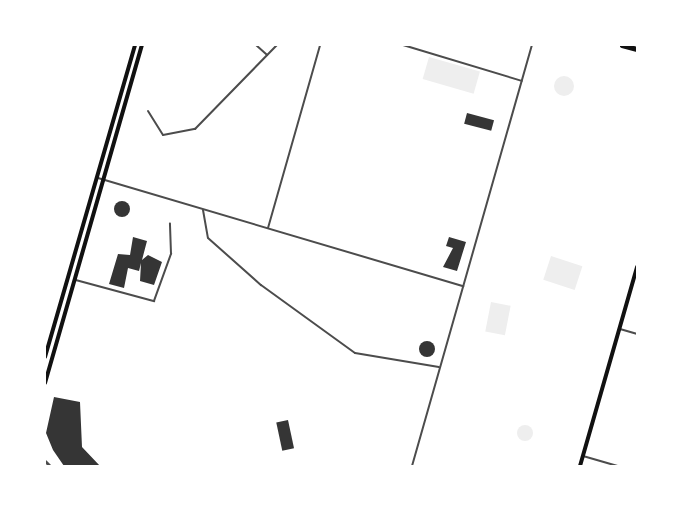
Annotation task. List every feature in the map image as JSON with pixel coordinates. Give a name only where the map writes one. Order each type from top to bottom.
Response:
[{"type":"main road","points":[[45,357],[135,45]]},
{"type":"main road","points":[[45,383],[142,45]]},
{"type":"main road","points":[[622,45],[637,49]]},
{"type":"main road","points":[[580,466],[637,267]]},
{"type":"street","points":[[256,45],[267,55]]},
{"type":"street","points":[[148,111],[163,135],[195,129],[277,45]]},
{"type":"street","points":[[268,228],[320,45]]},
{"type":"street","points":[[403,45],[522,81]]},
{"type":"street","points":[[412,466],[532,45]]},
{"type":"street","points":[[97,178],[463,286]]},
{"type":"street","points":[[203,210],[208,238],[261,285],[347,348],[440,367]]},
{"type":"street","points":[[620,329],[637,334]]},
{"type":"street","points":[[583,456],[618,466]]},
{"type":"street","points":[[45,461],[50,466]]},
{"type":"lane","points":[[75,280],[154,301],[171,254],[170,224]]},
{"type":"shaded area","points":[[429,57],[480,72],[474,94],[423,79]]},
{"type":"shaded area","points":[[564,76],[571,79],[574,86],[571,93],[564,96],[557,93],[554,86],[557,79]]},
{"type":"shaded area","points":[[551,256],[582,266],[575,290],[543,280]]},
{"type":"shaded area","points":[[491,302],[511,306],[505,335],[485,331]]},
{"type":"shaded area","points":[[525,425],[533,433],[525,441],[517,433]]},
{"type":"building","points":[[467,113],[494,120],[491,131],[464,124]]},
{"type":"building","points":[[122,201],[130,209],[122,217],[114,209]]},
{"type":"building","points":[[133,237],[147,241],[142,260],[148,255],[162,262],[154,285],[140,281],[141,263],[139,271],[128,268],[124,288],[109,284],[118,254],[130,255]]},
{"type":"building","points":[[449,237],[466,242],[457,271],[443,267],[453,248],[446,246]]},
{"type":"building","points":[[427,341],[435,349],[427,357],[419,349]]},
{"type":"building","points":[[54,397],[80,402],[82,447],[100,466],[64,466],[53,450],[46,433]]},
{"type":"building","points":[[288,420],[294,448],[282,451],[276,422]]}]
